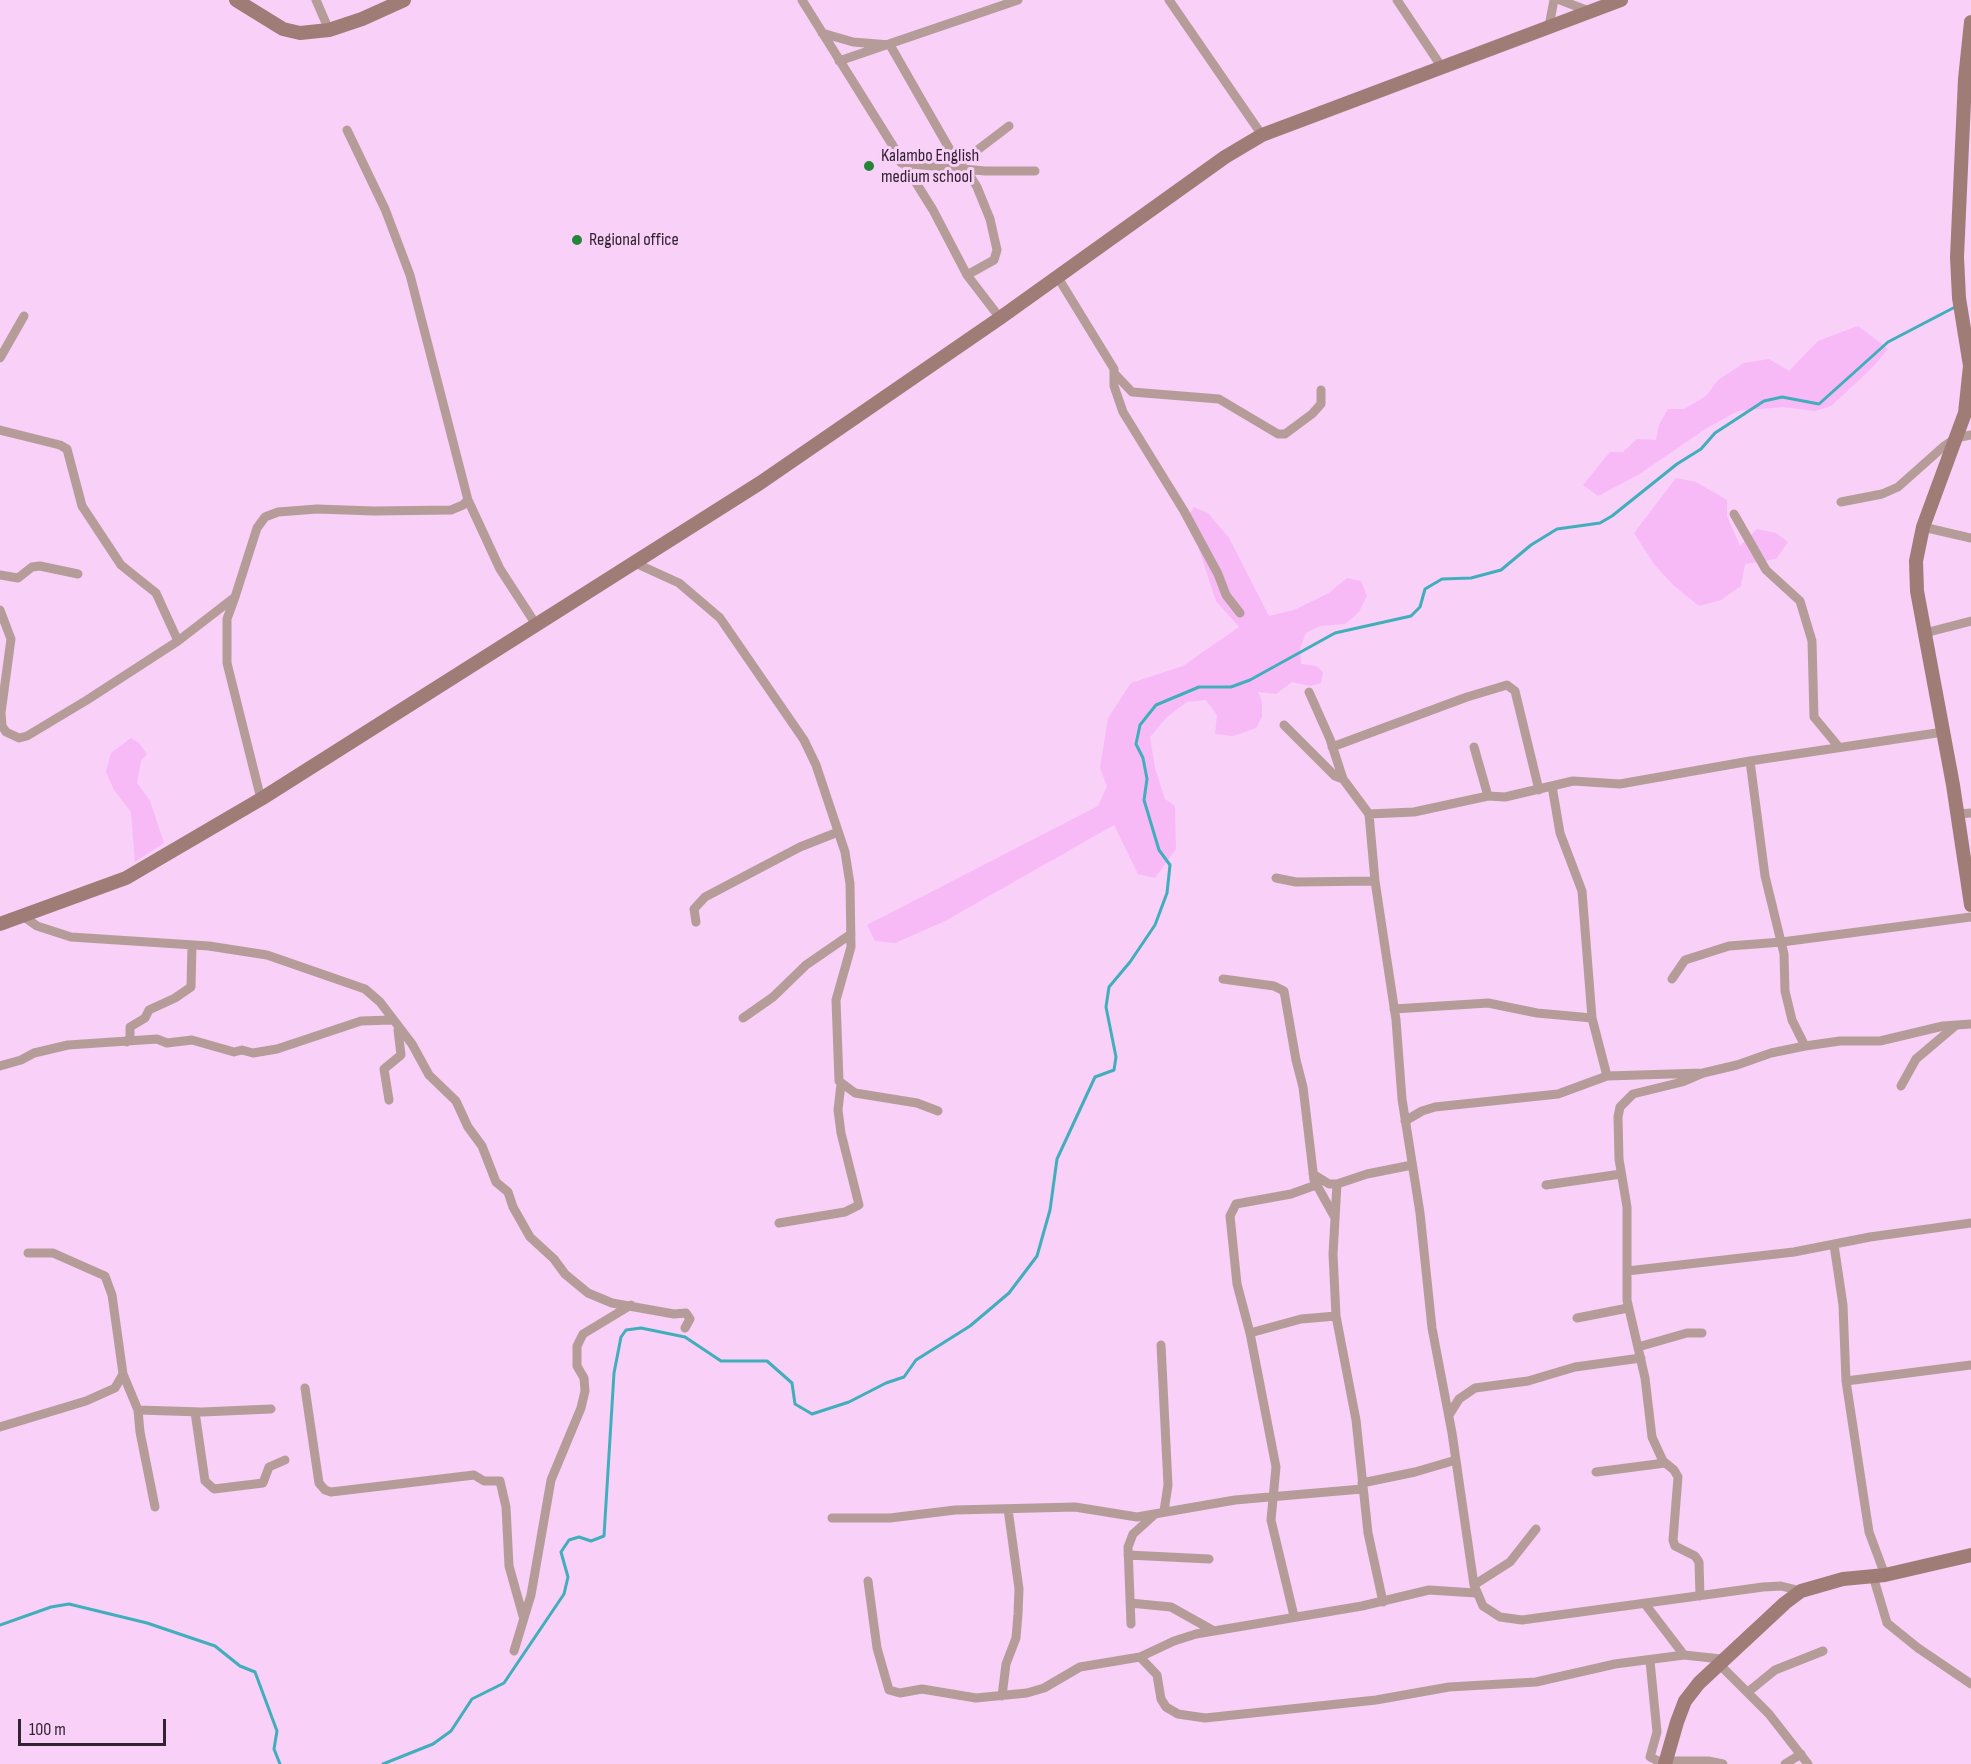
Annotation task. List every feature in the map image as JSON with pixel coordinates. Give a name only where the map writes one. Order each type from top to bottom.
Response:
[{"type":"street","points":[[236,0],[284,29],[300,33],[329,30],[362,19],[404,0]]},
{"type":"street","points":[[316,0],[329,30]]},
{"type":"street","points":[[801,0],[901,163],[933,210],[967,275],[1000,318]]},
{"type":"street","points":[[839,61],[1018,0]]},
{"type":"street","points":[[1169,0],[1262,135]]},
{"type":"street","points":[[1397,0],[1443,69]]},
{"type":"street","points":[[1549,26],[1554,0]]},
{"type":"street","points":[[1560,0],[1589,11]]},
{"type":"street","points":[[0,924],[126,878],[261,799],[760,483],[1000,318],[1225,157],[1262,135],[1443,69],[1621,0]]},
{"type":"street","points":[[1971,22],[1957,256],[1959,298],[1970,366],[1965,413],[1923,527],[1916,561],[1925,633],[1943,732],[1964,814],[1971,905]]},
{"type":"street","points":[[822,33],[853,42],[890,45]]},
{"type":"street","points":[[890,45],[962,168],[977,187],[990,219],[997,250],[994,260],[967,275]]},
{"type":"street","points":[[962,168],[1009,126]]},
{"type":"street","points":[[346,130],[385,209],[410,275],[468,500],[500,569],[537,626]]},
{"type":"street","points":[[901,163],[1035,171]]},
{"type":"street","points":[[1057,276],[1114,373],[1132,392],[1218,399],[1265,429],[1285,434],[1312,414],[1321,404],[1321,390]]},
{"type":"street","points":[[0,358],[24,316]]},
{"type":"street","points":[[1114,373],[1114,387],[1123,412],[1184,511],[1218,574],[1226,595],[1240,612]]},
{"type":"street","points":[[0,430],[68,449],[82,506],[121,565],[156,594],[178,641]]},
{"type":"street","points":[[1841,502],[1882,494],[1898,487],[1943,447],[1956,438],[1971,435]]},
{"type":"street","points":[[261,799],[227,663],[227,619],[257,528],[266,517],[278,512],[317,509],[451,510],[462,506],[468,500]]},
{"type":"street","points":[[1734,514],[1766,570],[1800,601],[1812,640],[1814,717],[1838,746]]},
{"type":"street","points":[[1923,527],[1971,538]]},
{"type":"street","points":[[635,563],[678,584],[720,618],[804,740],[819,772],[838,832],[850,884],[850,947],[836,1000],[841,1084],[838,1110],[841,1132],[859,1205],[846,1212],[779,1223]]},
{"type":"street","points":[[0,575],[18,578],[32,567],[40,566],[78,574]]},
{"type":"street","points":[[0,610],[11,639],[1,713],[2,726],[6,732],[19,738],[27,736],[87,700],[178,641],[235,597]]},
{"type":"street","points":[[1925,633],[1971,621]]},
{"type":"street","points":[[1332,747],[1467,697],[1507,685],[1515,691],[1539,790]]},
{"type":"street","points":[[1309,692],[1332,747],[1342,779]]},
{"type":"street","points":[[1284,725],[1328,770],[1342,779],[1369,814],[1375,881],[1394,1010],[1432,1328],[1449,1415],[1475,1589],[1483,1606],[1492,1613],[1511,1620],[1781,1586],[1801,1592]]},
{"type":"street","points":[[1369,814],[1414,812],[1488,796],[1505,797],[1573,782],[1620,784],[1838,746],[1943,732]]},
{"type":"street","points":[[1474,747],[1488,796]]},
{"type":"street","points":[[1750,761],[1765,876],[1782,942],[1785,991],[1792,1020],[1805,1046]]},
{"type":"street","points":[[1552,786],[1560,833],[1582,891],[1592,1018],[1607,1076]]},
{"type":"street","points":[[696,922],[694,909],[705,897],[800,847],[838,832]]},
{"type":"street","points":[[1276,878],[1296,882],[1375,881]]},
{"type":"street","points":[[23,916],[37,926],[71,937],[192,945],[267,955],[336,977],[372,994],[412,1044],[429,1075],[456,1101],[468,1127],[482,1146],[495,1182],[508,1192],[513,1207],[531,1237],[555,1260],[565,1274],[588,1293],[612,1303],[674,1314],[686,1313],[690,1319],[685,1328]]},
{"type":"street","points":[[1672,979],[1685,960],[1729,946],[1782,942],[1971,917]]},
{"type":"street","points":[[742,1018],[773,997],[806,965],[851,934]]},
{"type":"street","points":[[127,1042],[130,1037],[130,1027],[145,1018],[149,1010],[175,998],[191,987],[192,945]]},
{"type":"street","points":[[1223,979],[1274,986],[1284,991],[1304,1087],[1313,1174],[1316,1185],[1334,1216]]},
{"type":"street","points":[[1394,1010],[1488,1003],[1537,1013],[1592,1018]]},
{"type":"street","points":[[0,1066],[21,1060],[34,1053],[68,1045],[157,1040],[167,1043],[192,1040],[234,1052],[242,1050],[253,1053],[277,1049],[361,1021],[395,1024]]},
{"type":"street","points":[[389,1100],[384,1069],[401,1055],[395,1024]]},
{"type":"street","points":[[1700,1596],[1699,1562],[1695,1556],[1675,1546],[1673,1540],[1678,1477],[1656,1450],[1652,1437],[1649,1398],[1628,1308],[1627,1207],[1621,1174],[1617,1117],[1626,1099],[1641,1091],[1682,1082],[1703,1073],[1771,1053],[1840,1041],[1880,1041],[1971,1024]]},
{"type":"street","points":[[1901,1086],[1916,1059],[1957,1025]]},
{"type":"street","points":[[1406,1121],[1422,1111],[1435,1107],[1550,1095],[1607,1076],[1703,1073]]},
{"type":"street","points":[[841,1084],[855,1093],[917,1102],[938,1111]]},
{"type":"street","points":[[1313,1174],[1329,1184],[1337,1184],[1367,1174],[1412,1165]]},
{"type":"street","points":[[1546,1185],[1621,1174]]},
{"type":"street","points":[[1337,1184],[1334,1216],[1336,1316],[1356,1420],[1368,1533],[1383,1602]]},
{"type":"street","points":[[1294,1616],[1271,1520],[1270,1510],[1274,1497],[1276,1467],[1233,1258],[1231,1210],[1236,1204],[1247,1200],[1291,1194],[1316,1185]]},
{"type":"street","points":[[1626,1271],[1794,1252],[1971,1222]]},
{"type":"street","points":[[1834,1245],[1843,1305],[1846,1381],[1869,1532],[1887,1623],[1918,1648],[1971,1684]]},
{"type":"street","points":[[28,1253],[53,1253],[105,1276],[112,1295],[123,1374],[138,1410],[155,1507]]},
{"type":"street","points":[[514,1651],[531,1595],[551,1480],[581,1408],[585,1391],[584,1378],[577,1366],[577,1346],[583,1334],[631,1305]]},
{"type":"street","points":[[1577,1318],[1628,1308]]},
{"type":"street","points":[[1250,1333],[1301,1319],[1336,1316]]},
{"type":"street","points":[[1638,1347],[1687,1333],[1702,1333]]},
{"type":"street","points":[[1131,1624],[1128,1555],[1133,1534],[1160,1513],[1168,1485],[1161,1345]]},
{"type":"street","points":[[1449,1415],[1459,1399],[1474,1388],[1528,1381],[1575,1367],[1641,1358]]},
{"type":"street","points":[[1846,1381],[1971,1365]]},
{"type":"street","points":[[0,1427],[86,1401],[115,1388],[123,1374]]},
{"type":"street","points":[[305,1388],[319,1483],[325,1490],[332,1492],[474,1475],[484,1481],[500,1481],[506,1507],[509,1566],[523,1616]]},
{"type":"street","points":[[138,1410],[195,1412],[271,1408]]},
{"type":"street","points":[[195,1412],[206,1481],[214,1489],[263,1483],[270,1466],[285,1460]]},
{"type":"street","points":[[832,1518],[890,1518],[956,1510],[1075,1507],[1137,1517],[1235,1500],[1362,1486],[1456,1460]]},
{"type":"street","points":[[1596,1472],[1665,1463]]},
{"type":"street","points":[[1002,1696],[1006,1664],[1016,1638],[1019,1589],[1008,1509]]},
{"type":"street","points":[[868,1581],[877,1648],[889,1690],[900,1693],[922,1689],[961,1697],[1002,1696],[1044,1688],[1080,1667],[1140,1657],[1174,1641],[1214,1631],[1383,1602],[1429,1590],[1475,1589],[1510,1562],[1536,1529]]},
{"type":"street","points":[[1128,1555],[1209,1559]]},
{"type":"street","points":[[1666,1763],[1685,1701],[1720,1661],[1785,1603],[1801,1592],[1842,1579],[1879,1575],[1971,1555]]},
{"type":"street","points":[[1130,1604],[1171,1607],[1214,1631]]},
{"type":"street","points":[[1645,1604],[1684,1655]]},
{"type":"street","points":[[1748,1692],[1775,1670],[1823,1651]]},
{"type":"street","points":[[1140,1657],[1157,1675],[1161,1699],[1166,1707],[1178,1714],[1205,1718],[1376,1701],[1449,1687],[1536,1682],[1615,1664],[1684,1655],[1720,1661],[1808,1764]]},
{"type":"street","points":[[1650,1661],[1657,1732],[1650,1757],[1666,1763],[1708,1761],[1723,1764]]},
{"type":"street","points":[[1785,1764],[1801,1754]]},
{"type":"shaded area","points":[[1858,326],[1888,349],[1872,368],[1831,406],[1815,411],[1783,407],[1738,411],[1707,428],[1638,475],[1598,496],[1583,485],[1610,452],[1623,452],[1637,439],[1656,440],[1659,425],[1668,409],[1684,409],[1706,396],[1718,380],[1744,363],[1769,359],[1789,371],[1818,341]]},
{"type":"shaded area","points":[[1676,478],[1696,482],[1727,500],[1727,516],[1740,546],[1757,529],[1776,533],[1788,542],[1776,559],[1745,564],[1741,586],[1721,600],[1699,606],[1673,585],[1654,564],[1634,533]]},
{"type":"shaded area","points":[[1194,507],[1208,513],[1229,538],[1269,616],[1294,610],[1329,593],[1347,578],[1361,581],[1367,596],[1359,612],[1345,624],[1320,626],[1306,633],[1300,648],[1301,664],[1316,666],[1323,672],[1321,683],[1310,686],[1292,682],[1276,694],[1258,692],[1262,702],[1262,717],[1256,728],[1233,736],[1215,734],[1217,715],[1206,700],[1187,702],[1167,717],[1150,737],[1155,768],[1165,799],[1175,806],[1176,849],[1155,878],[1138,874],[1114,825],[945,921],[895,943],[875,941],[867,925],[1098,806],[1107,786],[1100,768],[1108,718],[1131,683],[1183,666],[1239,627],[1216,601],[1188,516]]},
{"type":"shaded area","points":[[131,738],[139,743],[147,754],[141,761],[137,783],[150,801],[164,843],[135,862],[131,812],[114,790],[106,772],[111,753]]},
{"type":"waterway","points":[[383,1764],[433,1744],[451,1731],[472,1699],[504,1683],[564,1594],[568,1577],[561,1552],[569,1540],[579,1537],[591,1541],[604,1536],[614,1373],[621,1337],[626,1330],[641,1328],[685,1337],[721,1361],[767,1361],[792,1383],[795,1404],[812,1414],[849,1402],[886,1383],[904,1377],[916,1360],[970,1326],[1009,1293],[1037,1256],[1050,1210],[1057,1159],[1095,1077],[1114,1070],[1116,1057],[1106,1007],[1109,987],[1130,962],[1155,925],[1167,893],[1170,865],[1159,850],[1144,800],[1147,779],[1143,758],[1136,744],[1140,725],[1156,705],[1199,687],[1231,687],[1250,680],[1335,633],[1411,616],[1420,607],[1425,589],[1442,579],[1471,578],[1501,570],[1531,545],[1557,529],[1600,523],[1677,464],[1701,449],[1715,433],[1764,401],[1782,397],[1819,404],[1888,342],[1957,306]]},
{"type":"waterway","points":[[0,1625],[51,1607],[69,1604],[147,1623],[215,1646],[240,1666],[255,1672],[277,1731],[274,1749],[280,1764]]},
{"type":"place","name":"Kalambo English medium school","points":[[869,166]]},
{"type":"place","name":"Regional office","points":[[577,240]]}]
